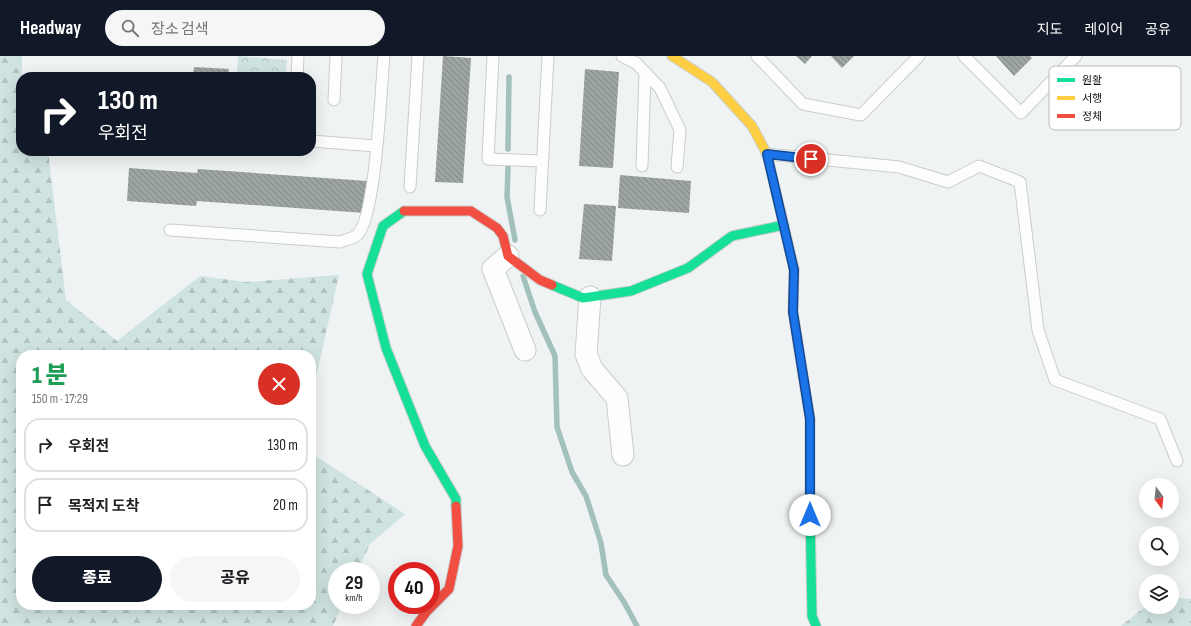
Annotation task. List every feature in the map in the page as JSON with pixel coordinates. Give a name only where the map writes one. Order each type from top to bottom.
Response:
[{"type":"street","points":[[672,56],[712,82],[752,126],[767,154],[794,270],[793,312],[810,419],[810,623]]},
{"type":"street","points":[[416,626],[427,610],[449,589],[458,546],[456,499],[425,446],[386,348],[367,274],[383,226],[404,211],[471,210],[497,228],[503,236],[508,256],[540,280],[583,298],[631,292],[688,268],[732,236],[784,225]]},
{"type":"street","points":[[508,256],[493,269],[524,350]]},
{"type":"street","points":[[590,297],[586,354],[592,369],[616,398],[623,455]]},
{"type":"lane","points":[[297,72],[298,56]]},
{"type":"lane","points":[[334,100],[336,56]]},
{"type":"lane","points":[[170,230],[340,242],[356,236],[365,224],[372,198],[384,56]]},
{"type":"lane","points":[[410,187],[418,56]]},
{"type":"lane","points":[[493,56],[488,159],[542,161]]},
{"type":"lane","points":[[540,210],[548,56]]},
{"type":"lane","points":[[622,56],[636,63],[660,88],[680,130],[677,167]]},
{"type":"lane","points":[[757,56],[803,104],[861,115],[919,56]]},
{"type":"lane","points":[[964,56],[1021,113],[1049,84]]},
{"type":"lane","points":[[1066,66],[1076,56]]},
{"type":"lane","points":[[642,166],[645,72]]},
{"type":"lane","points":[[316,141],[376,146]]},
{"type":"lane","points":[[767,154],[899,167],[948,182],[979,166],[1020,182],[1038,330],[1055,380],[1160,419],[1177,461]]},
{"type":"green space","points":[[0,56],[22,56],[22,72],[16,72],[16,156],[49,156],[66,300],[117,341],[200,276],[246,282],[339,275],[316,377],[316,350],[16,350],[16,610],[316,610],[316,456],[405,514],[370,544],[362,562],[328,562],[328,614],[338,614],[333,626],[0,626]]},
{"type":"green space","points":[[238,56],[287,60],[286,72],[237,72]]},
{"type":"green space","points":[[1179,598],[1191,599],[1191,626],[1121,626],[1139,612],[1139,614],[1179,614]]},
{"type":"building","points":[[443,56],[471,58],[463,183],[435,182]]},
{"type":"building","points":[[796,56],[812,56],[805,64]]},
{"type":"building","points":[[831,56],[854,56],[842,68]]},
{"type":"building","points":[[996,56],[1030,56],[1032,58],[1014,76]]},
{"type":"building","points":[[194,67],[229,69],[229,72],[194,72]]},
{"type":"building","points":[[585,69],[619,72],[613,168],[579,166]]},
{"type":"building","points":[[129,168],[197,173],[198,169],[367,181],[365,213],[197,201],[196,206],[127,201]]},
{"type":"building","points":[[620,175],[691,181],[689,213],[618,208]]},
{"type":"building","points":[[584,204],[616,206],[612,261],[579,259]]},
{"type":"waterway","points":[[508,149],[509,77]]},
{"type":"waterway","points":[[508,168],[507,197],[515,240]]},
{"type":"waterway","points":[[523,276],[535,312],[555,356],[557,427],[572,472],[586,496],[601,543],[606,575],[624,602],[637,626]]},
{"type":"traffic: fast","points":[[404,211],[383,226],[367,274],[386,348],[425,446],[456,499],[456,506]]},
{"type":"traffic: fast","points":[[552,285],[583,298],[631,291],[688,268],[732,236],[784,225]]},
{"type":"traffic: fast","points":[[810,510],[812,616],[816,626]]},
{"type":"traffic: slow","points":[[672,56],[712,82],[752,126],[767,154],[794,269]]},
{"type":"traffic: jam","points":[[404,211],[471,211],[497,228],[503,236],[508,256],[540,280],[552,285]]},
{"type":"traffic: jam","points":[[794,269],[793,312],[810,419],[810,510]]},
{"type":"traffic: jam","points":[[416,626],[427,611],[449,589],[458,546],[456,506]]},
{"type":"route","points":[[810,515],[810,419],[793,312],[794,270],[767,154],[811,159]]}]
